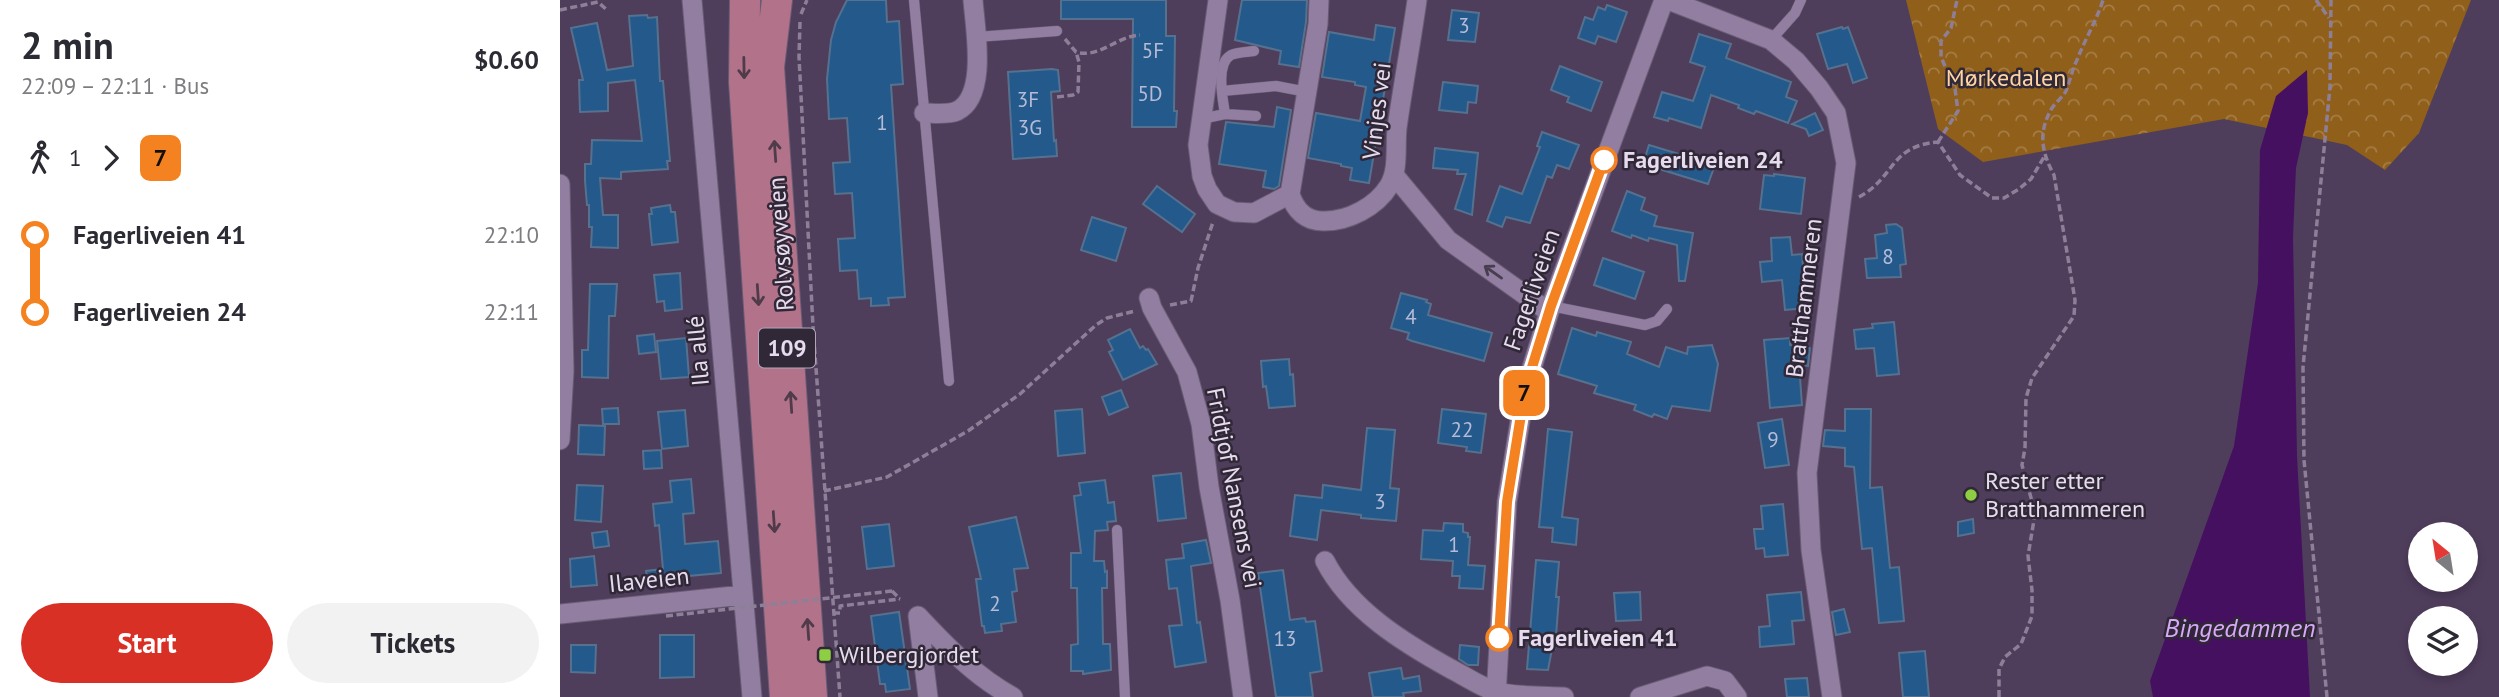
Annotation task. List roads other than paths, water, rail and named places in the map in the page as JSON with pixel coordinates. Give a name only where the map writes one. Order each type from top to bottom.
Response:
[{"type":"main road","name":"Rolvsøyveien","points":[[745,0],[744,82],[785,697]]},
{"type":"main road","name":"Rolvsøyveien","points":[[777,0],[769,67],[812,697]]},
{"type":"street","name":"Ila allé","points":[[692,0],[752,697]]},
{"type":"street","points":[[923,113],[956,111],[970,101],[977,80],[973,0]]},
{"type":"street","points":[[1216,9],[1198,145],[1199,162],[1206,188],[1217,204],[1234,212],[1254,213],[1290,194],[1318,24],[1319,0]]},
{"type":"street","name":"Vinjes vei","points":[[1290,194],[1305,217],[1334,221],[1346,218],[1382,196],[1394,175],[1397,130],[1417,0]]},
{"type":"street","name":"Bratthammeren","points":[[1666,0],[1771,40],[1796,61],[1836,113],[1846,163],[1807,472],[1811,550],[1832,697]]},
{"type":"street","name":"Fagerliveien","points":[[1496,695],[1507,502],[1525,390],[1550,309],[1666,0]]},
{"type":"street","points":[[1394,175],[1448,240],[1550,309]]},
{"type":"street","points":[[560,184],[564,371],[560,440]]},
{"type":"street","name":"Fridtjof Nansens vei","points":[[1150,303],[1186,372],[1200,424],[1230,600],[1243,697]]},
{"type":"street","points":[[1325,561],[1337,580],[1365,610],[1415,649],[1496,695],[1564,697]]},
{"type":"street","name":"Ilaveien","points":[[560,614],[743,595]]},
{"type":"street","points":[[928,697],[918,616],[951,652],[992,685],[1013,697]]},
{"type":"street","points":[[1640,697],[1707,676],[1725,681],[1737,697]]},
{"type":"lane","points":[[914,0],[949,381]]},
{"type":"lane","points":[[1216,9],[1231,0]]},
{"type":"lane","points":[[1771,40],[1795,13],[1801,0]]},
{"type":"lane","points":[[976,37],[1056,31]]},
{"type":"lane","points":[[1225,114],[1223,65],[1232,55],[1254,51]]},
{"type":"lane","points":[[1222,91],[1276,86],[1307,92]]},
{"type":"lane","points":[[1201,119],[1225,114],[1256,116]]},
{"type":"lane","points":[[1550,309],[1645,326],[1657,321],[1667,309]]},
{"type":"lane","points":[[1117,530],[1125,697]]},
{"type":"water","name":"Bingedammen","points":[[2307,70],[2308,113],[2296,168],[2293,237],[2297,456],[2310,697],[2153,697],[2150,681],[2234,446],[2258,283],[2260,150],[2276,96]]},
{"type":"place","name":"Fagerliveien 24","points":[[1604,160]]},
{"type":"place","name":"Rester etter Bratthammeren","points":[[1971,495]]},
{"type":"place","name":"Fagerliveien 41","points":[[1499,638]]},
{"type":"place","name":"Wilbergjordet","points":[[825,655]]},
{"type":"park label","name":"Mørkedalen","points":[[2006,78]]}]
